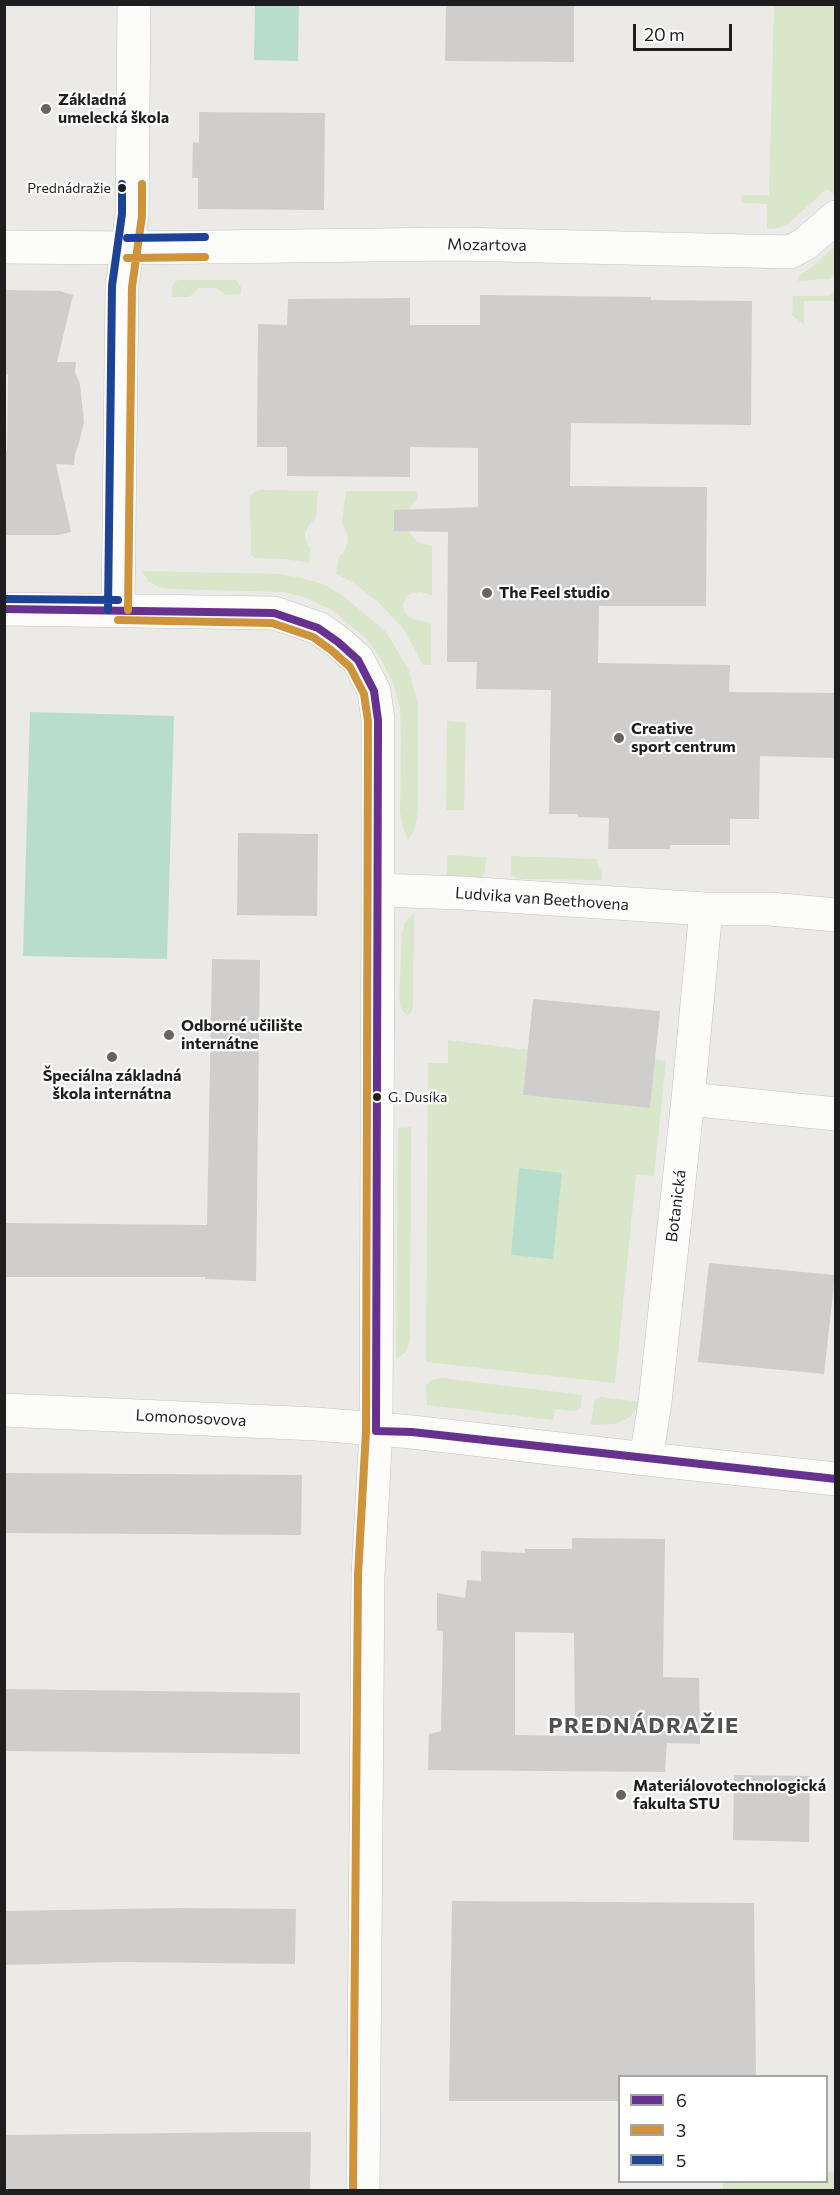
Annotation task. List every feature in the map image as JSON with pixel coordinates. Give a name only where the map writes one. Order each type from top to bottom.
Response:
[{"type":"street","points":[[118,610],[122,286],[132,214],[134,4]]},
{"type":"street","name":"Mozartova","points":[[4,247],[127,248],[457,244],[790,252],[805,244],[836,217]]},
{"type":"street","points":[[4,609],[274,613],[318,628],[338,642],[358,660],[374,691],[378,720],[376,1431],[368,1575],[363,2190]]},
{"type":"street","name":"Ludvika van Beethovena","points":[[378,890],[462,893],[706,909],[770,909],[836,915]]},
{"type":"street","points":[[706,909],[688,1099],[836,1114]]},
{"type":"street","name":"Botanická","points":[[646,1460],[655,1402],[688,1099]]},
{"type":"street","name":"Lomonosovova","points":[[4,1410],[315,1424],[376,1431]]},
{"type":"street","points":[[376,1431],[412,1432],[646,1460],[836,1479]]},
{"type":"green space","points":[[255,5],[299,5],[298,61],[254,60]]},
{"type":"green space","points":[[774,5],[835,5],[836,195],[827,189],[789,223],[779,228],[767,229],[767,204],[741,203],[742,195],[769,195]]},
{"type":"green space","points":[[835,246],[835,273],[829,279],[798,281],[799,275],[811,268]]},
{"type":"green space","points":[[178,280],[236,280],[241,287],[241,294],[226,295],[216,288],[199,288],[189,297],[172,297],[172,288]]},
{"type":"green space","points":[[835,291],[835,301],[804,301],[804,325],[792,315],[793,296],[828,296]]},
{"type":"green space","points":[[261,490],[318,491],[316,518],[305,533],[310,548],[309,563],[255,558],[251,555],[250,497],[254,492]]},
{"type":"green space","points":[[346,491],[416,491],[418,494],[416,501],[410,507],[407,520],[409,532],[417,542],[432,546],[432,595],[412,593],[406,597],[403,605],[405,613],[410,618],[431,623],[431,665],[423,665],[403,628],[378,602],[355,584],[336,574],[339,557],[348,542],[347,532],[342,523]]},
{"type":"green space","points":[[142,571],[279,574],[302,578],[326,585],[346,598],[386,632],[408,668],[418,703],[418,812],[414,831],[408,840],[400,812],[400,708],[393,683],[381,659],[367,639],[330,609],[304,597],[282,592],[168,589],[158,587],[148,581]]},
{"type":"green space","points":[[30,712],[174,716],[167,959],[23,956]]},
{"type":"green space","points":[[447,721],[466,723],[464,810],[446,810]]},
{"type":"green space","points":[[447,855],[486,857],[485,872],[481,878],[447,877]]},
{"type":"green space","points":[[511,856],[596,859],[602,880],[519,879],[511,874]]},
{"type":"green space","points":[[414,913],[413,1007],[411,1013],[407,1015],[401,1009],[399,998],[402,935],[404,924]]},
{"type":"green space","points":[[448,1040],[528,1050],[524,1095],[650,1108],[655,1059],[666,1061],[654,1176],[636,1175],[615,1383],[426,1362],[428,1063],[448,1063]]},
{"type":"green space","points":[[411,1127],[410,1340],[407,1350],[396,1358],[398,1128]]},
{"type":"green space","points":[[519,1168],[562,1173],[553,1259],[511,1255]]},
{"type":"green space","points":[[441,1378],[582,1395],[581,1407],[573,1411],[555,1409],[553,1420],[427,1405],[426,1386],[431,1380]]},
{"type":"green space","points":[[600,1397],[642,1402],[630,1417],[615,1424],[591,1425],[594,1402]]},
{"type":"green space","points":[[828,2172],[835,2173],[835,2190],[723,2190],[723,2183],[828,2183]]},
{"type":"building","points":[[446,4],[574,4],[574,62],[445,61]]},
{"type":"building","points":[[199,112],[325,113],[324,210],[198,209],[198,178],[192,178],[193,142],[199,143]]},
{"type":"building","points":[[4,290],[60,291],[73,295],[57,362],[76,362],[75,372],[80,384],[84,422],[74,465],[56,464],[71,532],[58,535],[4,535],[4,451],[7,451],[8,374],[4,374]]},
{"type":"building","points":[[480,295],[752,301],[751,425],[571,423],[570,486],[707,487],[706,606],[599,606],[598,663],[730,665],[729,692],[836,693],[836,758],[760,756],[759,819],[730,819],[730,845],[670,845],[670,849],[608,849],[609,818],[578,817],[578,814],[549,814],[551,690],[476,689],[477,662],[447,662],[448,532],[394,531],[394,510],[478,507],[478,448],[410,447],[410,477],[287,476],[287,447],[257,447],[258,324],[287,325],[288,299],[410,298],[410,325],[480,325]]},
{"type":"building","points":[[238,833],[318,834],[317,916],[237,915]]},
{"type":"building","points":[[212,959],[260,960],[256,1281],[205,1279],[205,1277],[4,1277],[4,1223],[207,1225]]},
{"type":"building","points":[[533,999],[660,1011],[650,1108],[523,1095]]},
{"type":"building","points":[[709,1263],[835,1275],[824,1374],[698,1362]]},
{"type":"building","points":[[4,1473],[302,1475],[301,1535],[4,1533]]},
{"type":"building","points":[[572,1538],[665,1539],[663,1677],[699,1678],[700,1744],[667,1743],[665,1772],[428,1770],[429,1734],[441,1731],[443,1632],[437,1630],[437,1593],[465,1598],[467,1580],[481,1581],[481,1551],[525,1553],[525,1549],[572,1549]],"holes":[[[515,1632],[574,1633],[575,1736],[515,1735]]]},
{"type":"building","points":[[4,1689],[300,1693],[300,1754],[4,1751]]},
{"type":"building","points":[[734,1775],[810,1776],[809,1842],[733,1840]]},
{"type":"building","points":[[452,1901],[754,1903],[756,2075],[618,2075],[618,2101],[449,2101]]},
{"type":"building","points":[[178,1908],[296,1909],[295,1964],[120,1962],[4,1965],[4,1911]]},
{"type":"building","points":[[311,2132],[310,2190],[4,2190],[4,2135]]},
{"type":"transit line","name":"5","points":[[108,610],[112,286],[122,214],[122,184]]},
{"type":"transit line","name":"3","points":[[128,610],[132,287],[142,216],[142,184]]},
{"type":"transit line","name":"5","points":[[127,238],[205,237]]},
{"type":"transit line","name":"3","points":[[127,258],[205,257]]},
{"type":"transit line","name":"5","points":[[4,599],[118,600]]},
{"type":"transit line","name":"6","points":[[4,609],[274,613],[318,628],[338,642],[358,660],[374,691],[378,720],[376,1431]]},
{"type":"transit line","name":"3","points":[[118,620],[272,623],[313,637],[331,650],[350,667],[364,694],[368,721],[366,1431],[358,1575],[353,2190]]},
{"type":"transit line","name":"6","points":[[376,1431],[412,1432],[836,1479]]},
{"type":"place","name":"Základná umelecká škola","points":[[46,109]]},
{"type":"place","name":"Prednádražie","points":[[122,188]]},
{"type":"place","name":"The Feel studio","points":[[487,593]]},
{"type":"place","name":"Creative sport centrum","points":[[619,738]]},
{"type":"place","name":"Odborné učilište internátne","points":[[169,1035]]},
{"type":"place","name":"Špeciálna základná škola internátna","points":[[112,1057]]},
{"type":"place","name":"G. Dusíka","points":[[377,1097]]},
{"type":"place","name":"Materiálovotechnologická fakulta STU","points":[[621,1795]]},
{"type":"district","name":"PREDNÁDRAŽIE","points":[[644,1726]]}]
